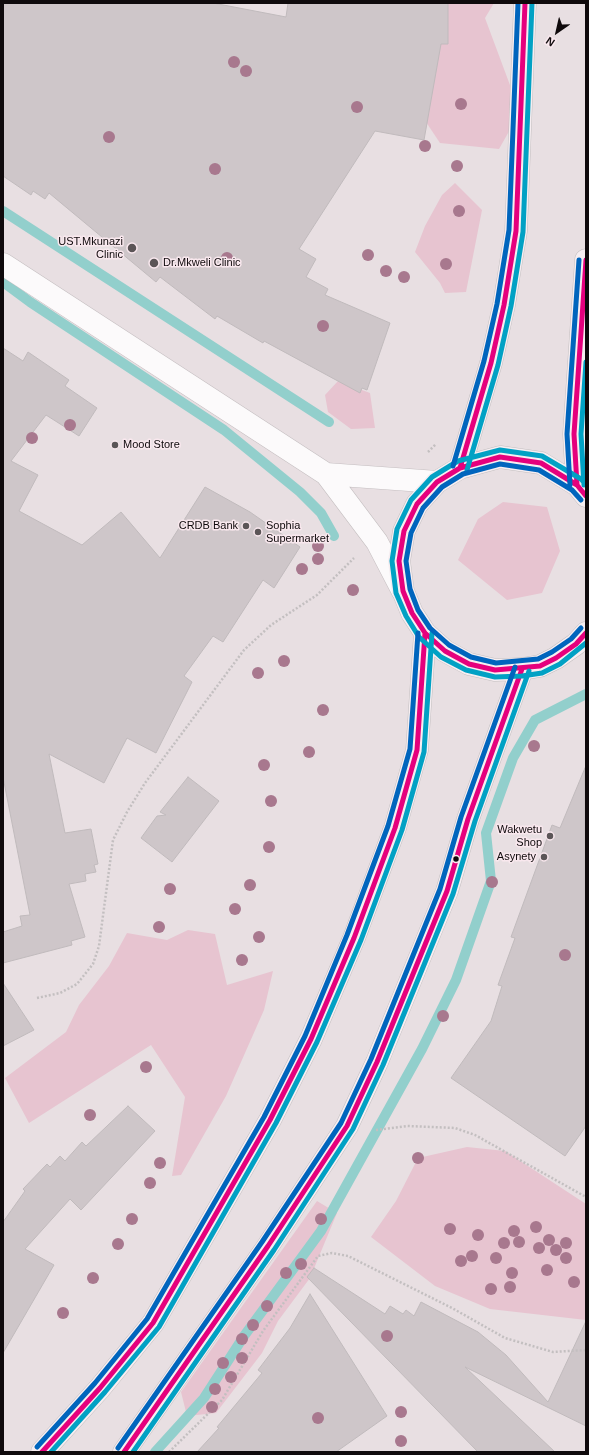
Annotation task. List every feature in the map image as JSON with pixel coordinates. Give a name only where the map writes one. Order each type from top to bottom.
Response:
[{"type":"main road","points":[[460,468],[491,363],[504,304],[516,230],[525,3]]},
{"type":"main road","points":[[581,490],[574,434],[586,260]]},
{"type":"main road","points":[[581,490],[541,463],[500,457],[460,468],[437,482],[417,504],[404,531],[399,561],[403,591],[412,613],[425,633],[445,651],[469,664],[495,670],[522,669],[540,666],[583,641]]},
{"type":"main road","points":[[47,1446],[100,1388],[153,1323],[270,1120],[311,1039],[354,938],[396,828],[417,750],[425,633]]},
{"type":"main road","points":[[124,1452],[268,1246],[347,1126],[376,1062],[447,891],[468,819],[522,669]]},
{"type":"street","points":[[3,264],[326,474],[370,535],[377,542],[403,591]]},
{"type":"street","points":[[326,474],[437,482]]},
{"type":"path","points":[[396,480],[437,442]]},
{"type":"path","points":[[37,998],[60,994],[77,984],[93,964],[99,946],[113,840],[127,812],[145,783],[244,650],[271,626],[317,595],[359,554],[370,535]]},
{"type":"path","points":[[347,1126],[377,1130],[407,1126],[455,1128],[475,1135],[586,1197]]},
{"type":"path","points":[[169,1452],[222,1400],[263,1331],[318,1256],[332,1253],[348,1256],[452,1308],[504,1338],[553,1352],[586,1350]]},
{"type":"shaded area","points":[[436,3],[494,3],[485,18],[520,112],[499,149],[440,143],[422,116]]},
{"type":"shaded area","points":[[455,183],[482,210],[466,292],[445,293],[440,283],[415,252],[425,226],[442,195]]},
{"type":"shaded area","points":[[338,381],[370,393],[375,428],[351,429],[328,412],[325,395]]},
{"type":"shaded area","points":[[503,502],[547,507],[560,551],[542,593],[507,600],[458,560],[478,519]]},
{"type":"shaded area","points":[[188,930],[215,934],[227,985],[273,971],[264,1010],[226,1096],[181,1175],[172,1176],[185,1097],[151,1045],[29,1123],[5,1078],[66,1032],[79,1005],[109,966],[127,933],[167,940]]},
{"type":"shaded area","points":[[467,1147],[505,1151],[586,1204],[586,1320],[490,1309],[435,1286],[371,1237],[396,1201],[418,1158]]},
{"type":"shaded area","points":[[317,1201],[337,1213],[310,1278],[278,1321],[262,1353],[216,1413],[187,1416],[181,1392]]},
{"type":"building","points":[[3,3],[213,3],[286,17],[288,3],[448,3],[448,44],[441,44],[424,140],[375,131],[299,249],[316,259],[306,277],[328,289],[325,295],[390,323],[367,390],[362,388],[360,393],[264,341],[263,343],[217,316],[215,319],[160,277],[156,282],[49,193],[45,199],[33,191],[31,195],[3,176]]},
{"type":"building","points":[[3,348],[23,361],[28,352],[69,380],[65,386],[97,408],[79,436],[46,415],[11,461],[38,475],[19,511],[82,545],[121,512],[160,558],[205,487],[250,512],[300,547],[274,588],[263,580],[223,642],[213,636],[184,676],[192,682],[156,753],[127,738],[104,783],[49,754],[65,833],[91,829],[98,864],[94,865],[96,872],[85,874],[86,881],[69,884],[85,937],[71,941],[72,945],[3,963],[3,932],[22,926],[20,916],[30,915],[3,777]]},
{"type":"building","points":[[585,768],[586,1126],[565,1156],[451,1078],[491,1021],[502,986],[498,985],[515,938],[511,937],[552,825],[560,828]]},
{"type":"building","points":[[188,777],[219,801],[172,862],[141,838],[157,816],[166,815],[160,812]]},
{"type":"building","points":[[3,983],[34,1030],[3,1046]]},
{"type":"building","points":[[128,1106],[155,1131],[81,1210],[70,1199],[25,1249],[54,1265],[3,1353],[3,1222],[25,1191],[23,1189],[47,1164],[50,1167],[60,1156],[65,1161],[82,1142],[86,1146]]},
{"type":"building","points":[[314,1268],[385,1314],[390,1306],[403,1314],[406,1310],[414,1316],[421,1302],[478,1332],[506,1355],[548,1402],[586,1321],[586,1426],[465,1367],[555,1452],[478,1452],[307,1277]]},
{"type":"building","points":[[310,1294],[387,1416],[336,1452],[197,1452],[219,1428],[217,1427],[262,1373],[258,1370],[290,1328]]},
{"type":"waterway","points":[[3,211],[329,422]]},
{"type":"waterway","points":[[3,282],[30,302],[224,430],[300,492],[321,513],[334,536]]},
{"type":"waterway","points":[[155,1452],[204,1398],[244,1336],[321,1231],[422,1049],[456,980],[491,881],[486,833],[513,758],[535,720],[586,694]]},
{"type":"transit line","points":[[453,466],[484,361],[497,304],[509,230],[518,3]]},
{"type":"transit line","points":[[460,468],[491,363],[504,305],[516,231],[525,3]]},
{"type":"transit line","points":[[467,470],[498,365],[511,306],[523,232],[532,3]]},
{"type":"transit line","points":[[570,485],[567,434],[579,260]]},
{"type":"transit line","points":[[577,485],[574,434],[586,260]]},
{"type":"transit line","points":[[584,485],[581,434],[586,362]]},
{"type":"transit line","points":[[586,485],[581,479],[542,456],[500,450],[458,461],[432,477],[411,500],[397,529],[392,561],[396,593],[406,616],[419,637],[441,657],[466,670],[495,677],[522,676],[542,673],[560,664],[586,643]]},
{"type":"transit line","points":[[586,496],[577,485],[541,463],[500,457],[460,468],[437,482],[417,504],[404,531],[399,561],[403,591],[412,613],[425,633],[445,651],[469,664],[495,670],[540,666],[556,658],[576,644],[586,633]]},
{"type":"transit line","points":[[581,500],[572,490],[539,470],[500,464],[463,474],[442,487],[423,508],[411,533],[406,561],[410,589],[418,610],[430,628],[449,645],[471,657],[496,663],[538,659],[552,652],[571,639],[581,628]]},
{"type":"transit line","points":[[37,1447],[95,1383],[147,1319],[264,1117],[305,1036],[347,935],[388,826],[410,749],[418,633]]},
{"type":"transit line","points":[[42,1452],[100,1388],[153,1323],[270,1120],[311,1039],[354,938],[395,828],[417,750],[425,633]]},
{"type":"transit line","points":[[51,1452],[105,1392],[159,1327],[276,1123],[317,1042],[361,940],[402,830],[424,752],[432,633]]},
{"type":"transit line","points":[[118,1448],[262,1242],[341,1123],[371,1059],[440,889],[461,817],[515,667]]},
{"type":"transit line","points":[[124,1452],[268,1246],[347,1126],[377,1062],[447,891],[468,819],[522,669]]},
{"type":"transit line","points":[[133,1452],[274,1250],[353,1129],[383,1065],[453,894],[475,821],[529,671]]},
{"type":"place","name":"UST.Mkunazi Clinic","points":[[132,248]]},
{"type":"place","name":"Dr.Mkweli Clinic","points":[[154,263]]},
{"type":"place","name":"Mood Store","points":[[115,445]]},
{"type":"place","name":"CRDB Bank","points":[[246,526]]},
{"type":"place","name":"Sophia Supermarket","points":[[258,532]]},
{"type":"place","name":"Wakwetu Shop","points":[[550,836]]},
{"type":"place","name":"Asynety","points":[[544,857]]}]
